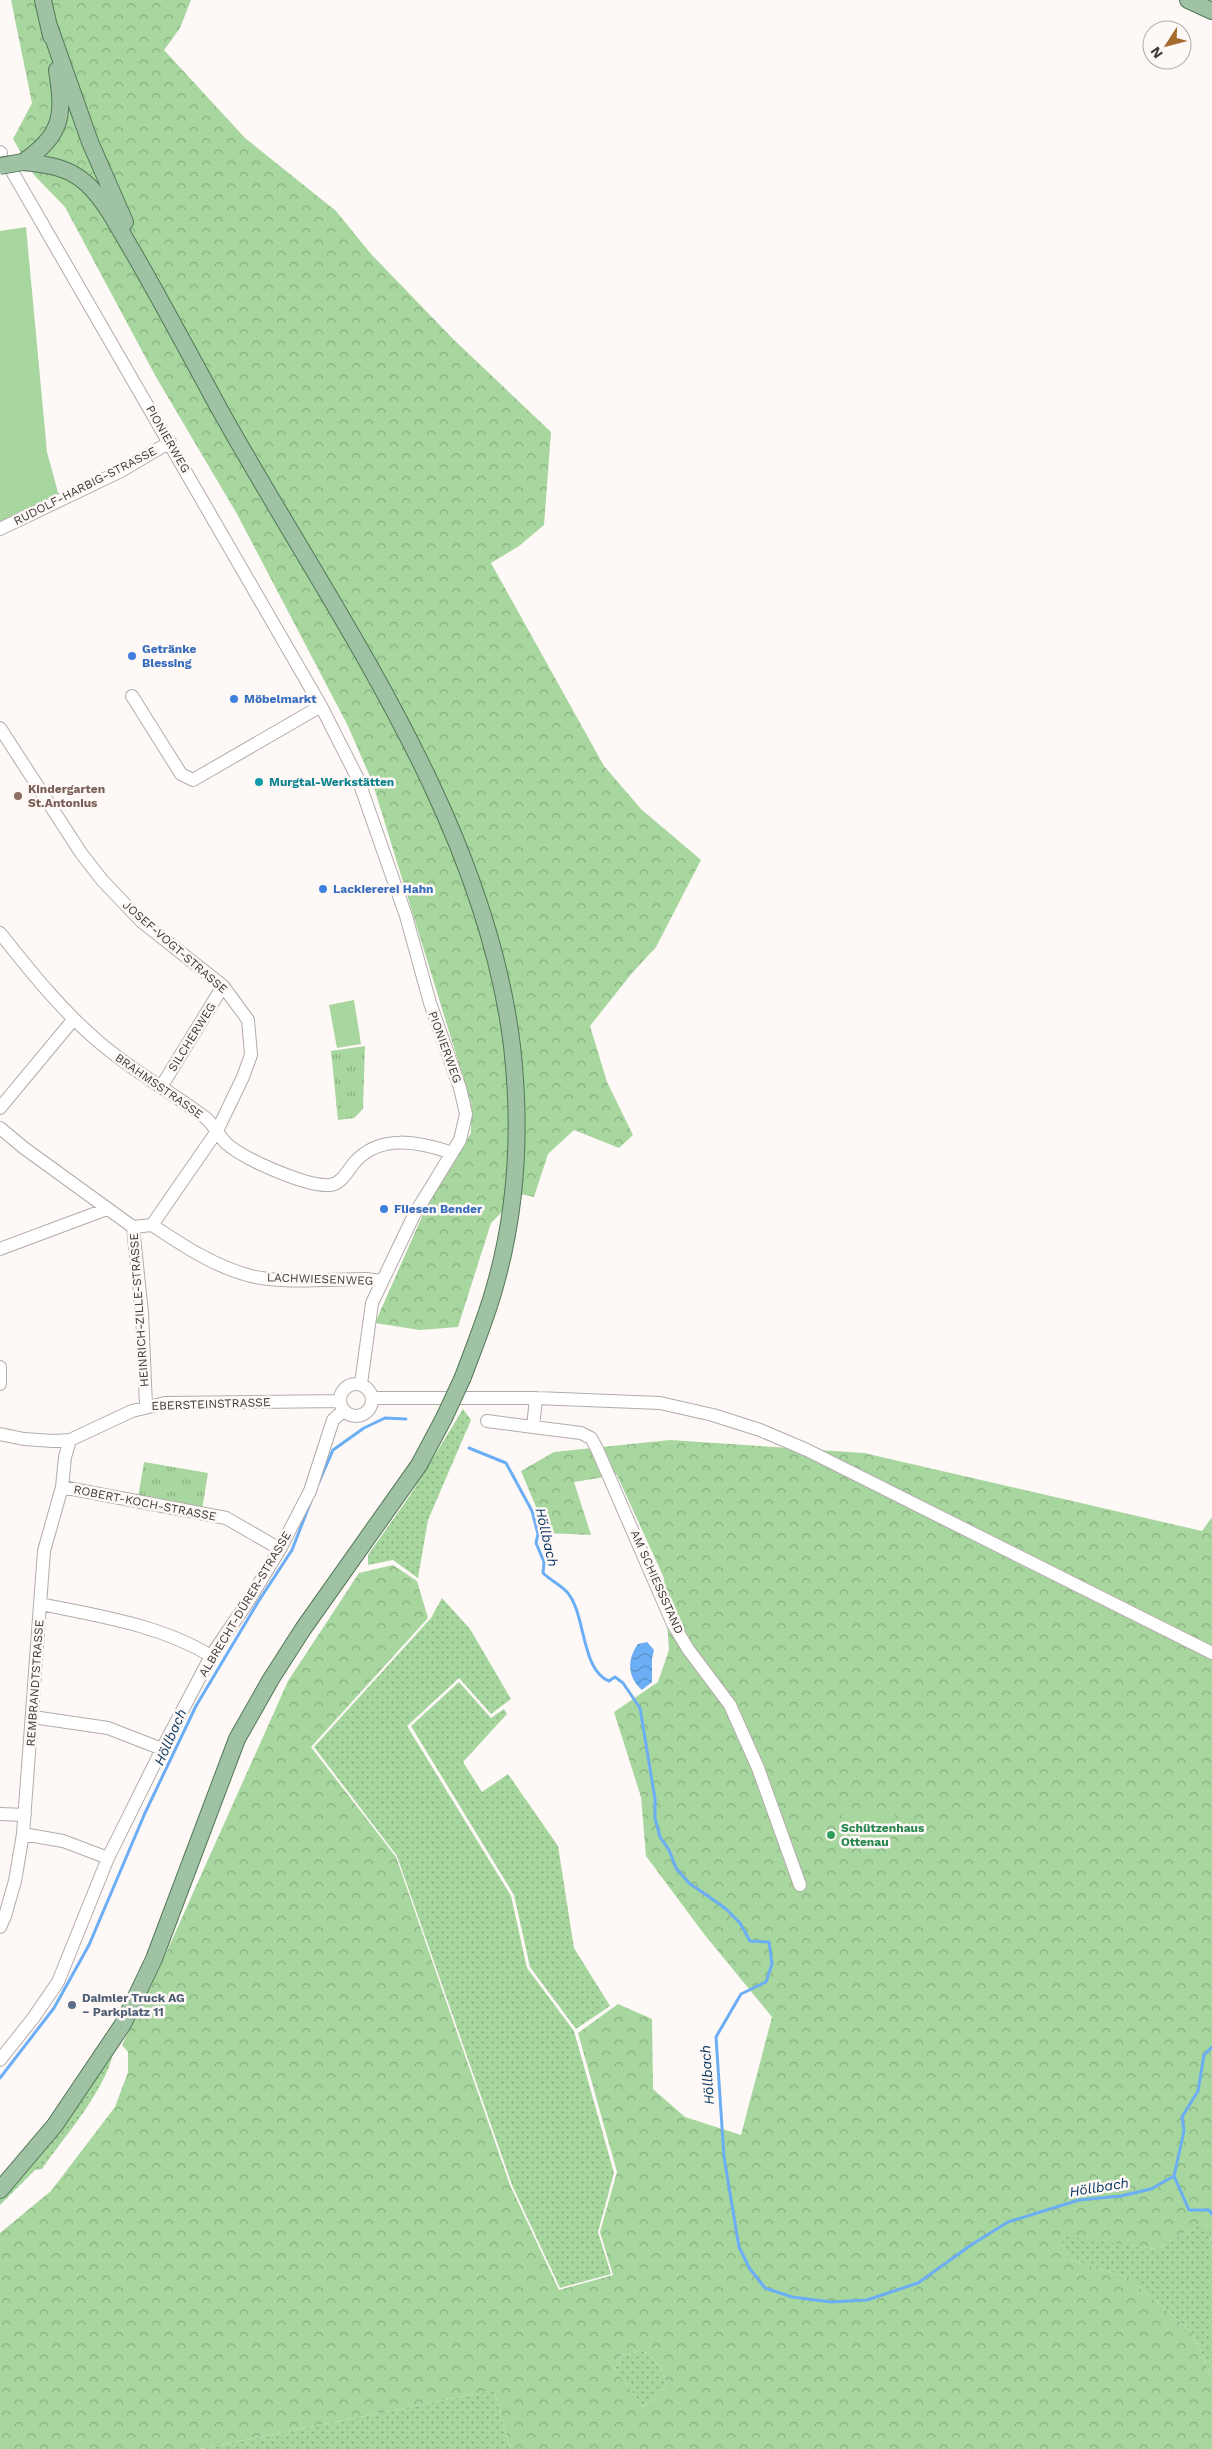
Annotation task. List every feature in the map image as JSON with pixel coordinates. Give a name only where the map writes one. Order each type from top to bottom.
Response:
[{"type":"main road","points":[[7,161],[42,149],[52,137],[60,114],[60,91],[44,0]]},
{"type":"main road","points":[[1188,0],[1212,10]]},
{"type":"main road","points":[[49,26],[90,142],[154,287]]},
{"type":"main road","points":[[0,2190],[55,2125],[124,2024],[154,1959],[237,1738],[270,1679],[303,1629],[419,1465],[444,1418],[463,1377],[495,1285],[513,1195],[517,1121],[512,1046],[499,973],[481,906],[447,820],[391,707],[273,505],[154,287],[105,206],[86,182],[66,170],[45,164],[7,161]]},
{"type":"street","name":"PIONIERWEG","points":[[7,161],[321,706],[358,779],[406,916],[430,1003],[460,1088],[466,1114],[460,1140],[414,1215],[372,1303],[361,1384]]},
{"type":"street","name":"RUDOLF-HARBIG-STRASSE","points":[[0,529],[121,471],[170,442]]},
{"type":"street","points":[[132,696],[181,774],[193,780],[321,706]]},
{"type":"street","name":"JOSEF-VOGT-STRASSE","points":[[0,728],[4,743],[81,853],[116,896],[141,921],[223,986],[248,1020],[251,1055],[243,1077],[217,1131]]},
{"type":"street","name":"BRAHMSSTRASSE","points":[[0,933],[49,994],[73,1020],[100,1044],[208,1120],[227,1143],[258,1163],[313,1184],[331,1185],[340,1182],[358,1159],[376,1147],[396,1141],[432,1146],[452,1153]]},
{"type":"street","name":"SILCHERWEG","points":[[161,1088],[223,986]]},
{"type":"street","points":[[0,1108],[73,1020]]},
{"type":"street","points":[[0,1128],[24,1148],[133,1227]]},
{"type":"street","name":"HEINRICH-ZILLE-STRASSE","points":[[146,1406],[142,1313],[133,1227],[152,1225],[217,1131]]},
{"type":"street","points":[[0,1248],[107,1209]]},
{"type":"street","name":"LACHWIESENWEG","points":[[152,1225],[187,1248],[251,1276],[273,1279],[366,1279],[382,1281]]},
{"type":"street","points":[[0,1367],[0,1384]]},
{"type":"street","points":[[342,1405],[340,1395],[346,1387],[356,1383],[361,1384],[368,1390],[372,1398],[536,1398],[660,1403],[713,1415],[760,1430],[807,1450],[1212,1654]]},
{"type":"street","name":"EBERSTEINSTRASSE","points":[[0,1434],[24,1439],[70,1440],[146,1406],[166,1403],[342,1405],[352,1415],[362,1414],[370,1408],[372,1398]]},
{"type":"street","points":[[487,1421],[534,1427],[536,1398]]},
{"type":"street","name":"ALBRECHT-DÜRER-STRASSE","points":[[0,2060],[58,1982],[104,1856],[211,1656],[249,1600],[280,1549],[310,1491],[333,1420],[342,1405]]},
{"type":"street","name":"AM SCHIESSSTAND","points":[[534,1427],[581,1433],[591,1438],[673,1624],[688,1648],[730,1705],[758,1768],[800,1885]]},
{"type":"street","name":"REMBRANDTSTRASSE","points":[[0,1926],[5,1916],[15,1881],[23,1834],[44,1551],[62,1487],[65,1457],[70,1440]]},
{"type":"street","name":"ROBERT-KOCH-STRASSE","points":[[62,1487],[226,1518],[280,1549]]},
{"type":"street","points":[[41,1604],[132,1623],[198,1648],[211,1656]]},
{"type":"street","points":[[33,1717],[108,1728],[162,1749]]},
{"type":"street","points":[[0,1814],[25,1815]]},
{"type":"street","points":[[23,1834],[63,1841],[104,1856]]},
{"type":"green space","points":[[11,0],[191,0],[180,28],[164,50],[245,138],[336,211],[371,254],[454,340],[551,432],[544,525],[519,546],[491,563],[604,766],[641,809],[701,860],[656,947],[632,973],[590,1026],[607,1082],[633,1135],[619,1148],[574,1130],[548,1154],[534,1197],[520,1194],[491,1223],[458,1327],[420,1330],[375,1323],[432,1194],[471,1133],[471,1103],[372,781],[347,724],[237,514],[156,377],[65,207],[34,175],[13,139],[32,103]]},
{"type":"green space","points":[[26,227],[47,452],[59,496],[0,526],[0,231]]},
{"type":"green space","points":[[354,1000],[361,1044],[337,1048],[329,1005]]},
{"type":"green space","points":[[365,1046],[363,1109],[354,1118],[338,1120],[331,1051]]},
{"type":"green space","points":[[463,1409],[471,1420],[428,1520],[418,1578],[393,1560],[368,1565],[368,1555],[411,1494]]},
{"type":"green space","points":[[670,1440],[864,1453],[1202,1531],[1212,1517],[1212,2241],[1204,2222],[1156,2249],[1060,2235],[1068,2259],[1127,2277],[1191,2331],[1212,2377],[1212,2449],[510,2449],[494,2390],[200,2449],[0,2449],[0,2233],[51,2191],[115,2107],[128,2072],[128,2052],[122,2045],[159,1969],[288,1681],[359,1573],[393,1565],[417,1581],[428,1618],[311,1747],[396,1857],[510,2185],[559,2290],[613,2275],[600,2232],[617,2172],[578,2033],[618,2004],[652,2019],[653,2089],[685,2117],[741,2135],[772,2017],[704,1934],[646,1856],[641,1797],[614,1712],[658,1682],[669,1650],[664,1578],[617,1475],[574,1482],[591,1535],[547,1533],[521,1471],[554,1452]],"holes":[[[642,2350],[661,2369],[667,2386],[656,2398],[643,2407],[614,2368],[621,2362],[618,2357]]]},
{"type":"green space","points":[[144,1462],[208,1473],[202,1510],[138,1498]]},
{"type":"green space","points":[[442,1598],[470,1629],[511,1699],[491,1714],[459,1678],[407,1726],[511,1896],[527,1968],[574,2031],[614,2173],[598,2232],[611,2274],[560,2288],[512,2185],[397,1856],[314,1747],[431,1618]]},
{"type":"green space","points":[[459,1682],[491,1718],[504,1709],[507,1714],[463,1762],[482,1792],[508,1774],[558,1846],[574,1948],[610,2006],[576,2029],[530,1967],[514,1895],[411,1726]]},
{"type":"green space","points":[[843,1807],[895,1813],[893,1833],[841,1828]]},
{"type":"green space","points":[[841,1830],[891,1835],[890,1848],[839,1842]]},
{"type":"green space","points":[[115,2044],[105,2076],[86,2109],[42,2169],[35,2170],[0,2205],[0,2198]]},
{"type":"green space","points":[[1204,2222],[1212,2241],[1212,2377],[1191,2331],[1127,2277],[1068,2259],[1059,2234],[1156,2249]]},
{"type":"green space","points":[[642,2350],[659,2365],[667,2386],[656,2398],[643,2407],[614,2368],[621,2362],[618,2357]]},
{"type":"green space","points":[[494,2390],[510,2449],[200,2449]]},
{"type":"water","points":[[647,1642],[654,1650],[652,1682],[642,1690],[631,1674],[630,1662],[638,1644]]},
{"type":"waterway","name":"Höllbach","points":[[319,1482],[333,1450],[364,1428],[385,1418],[406,1419]]},
{"type":"waterway","name":"Höllbach","points":[[469,1448],[506,1463],[532,1511],[538,1534],[536,1543],[544,1562],[543,1573],[565,1589],[573,1601],[593,1666],[600,1675],[609,1681],[615,1677],[623,1683],[640,1708],[655,1799],[655,1818],[660,1837],[669,1850],[676,1868],[689,1883],[725,1908],[740,1923],[750,1941],[769,1942],[772,1964],[766,1982],[741,1994],[716,2037],[724,2157],[739,2247],[750,2269],[765,2288],[792,2297],[831,2302],[867,2300],[918,2283],[971,2245],[1008,2222],[1079,2200],[1121,2196],[1151,2189],[1174,2176],[1189,2210],[1209,2210],[1212,2214]]},
{"type":"waterway","name":"Höllbach","points":[[0,2078],[54,2008],[89,1945],[145,1813],[196,1706],[258,1602],[292,1550],[311,1501]]},
{"type":"waterway","points":[[1174,2176],[1184,2131],[1182,2117],[1198,2091],[1204,2055],[1212,2047]]},
{"type":"place","name":"Getränke Blessing","points":[[132,656]]},
{"type":"place","name":"Möbelmarkt","points":[[234,699]]},
{"type":"place","name":"Murgtal-Werkstätten","points":[[259,782]]},
{"type":"place","name":"Kindergarten St.Antonius","points":[[18,796]]},
{"type":"place","name":"Lackiererei Hahn","points":[[323,889]]},
{"type":"place","name":"Fliesen Bender","points":[[384,1209]]},
{"type":"place","name":"Schützenhaus Ottenau","points":[[831,1835]]},
{"type":"place","name":"Daimler Truck AG − Parkplatz 11","points":[[72,2005]]}]
